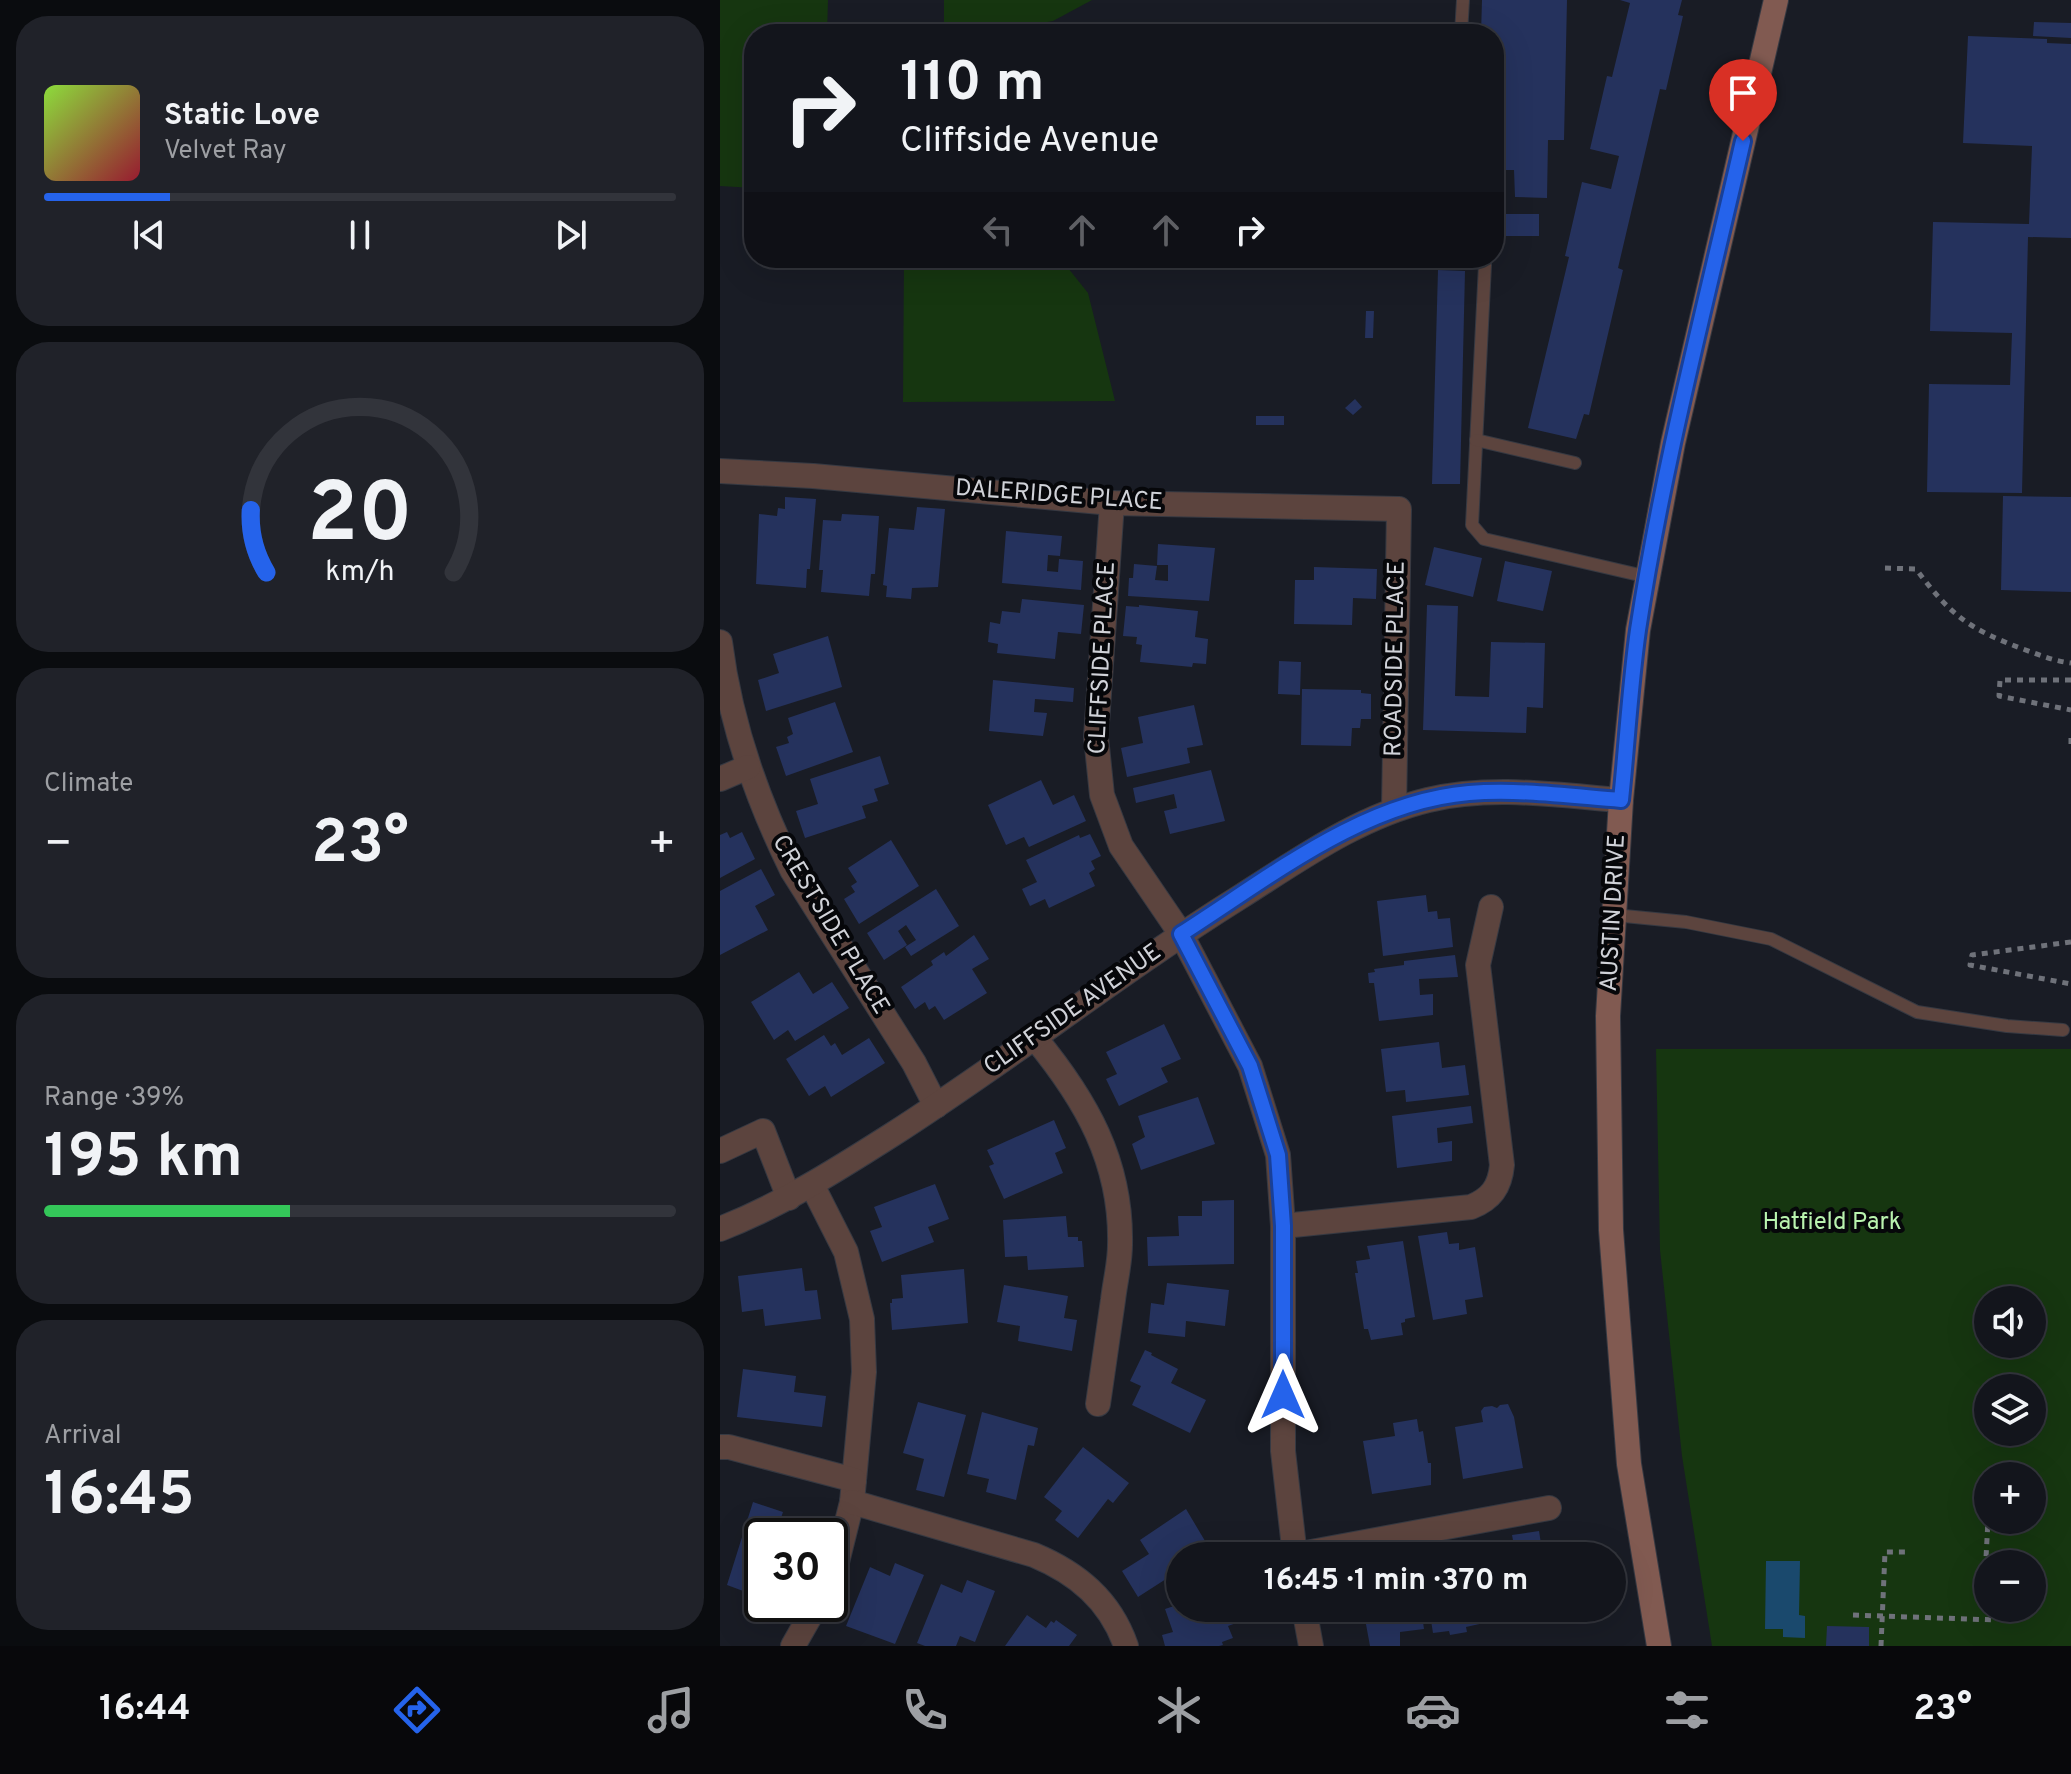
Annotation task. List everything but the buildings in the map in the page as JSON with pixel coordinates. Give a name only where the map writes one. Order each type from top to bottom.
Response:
[{"type":"main road","name":"AUSTIN DRIVE","points":[[1659,1646],[1629,1464],[1611,1230],[1608,1016],[1621,800],[1638,630],[1673,443],[1776,0]]},
{"type":"street","name":"DALERIDGE PLACE","points":[[720,471],[813,476],[1112,503],[1399,509]]},
{"type":"street","name":"CLIFFSIDE PLACE","points":[[1112,503],[1096,737],[1097,766],[1105,808],[1121,846],[1181,934],[1250,1066],[1278,1155],[1283,1226],[1283,1451],[1293,1542]]},
{"type":"street","name":"ROADSIDE PLACE","points":[[1394,810],[1399,509]]},
{"type":"street","name":"CRESTSIDE PLACE","points":[[720,642],[733,718],[760,802],[792,870],[914,1063],[936,1106]]},
{"type":"street","points":[[720,779],[748,767]]},
{"type":"street","name":"CLIFFSIDE AVENUE","points":[[720,1229],[812,1185],[936,1106],[1181,934],[1343,832],[1394,810],[1465,794],[1502,791],[1621,800]]},
{"type":"street","points":[[1283,1226],[1471,1207],[1482,1202],[1498,1186],[1502,1165],[1478,965],[1491,907]]},
{"type":"street","points":[[1035,1038],[1069,1079],[1084,1106],[1103,1147],[1115,1192],[1120,1247],[1098,1404]]},
{"type":"street","points":[[720,1151],[763,1131],[789,1198]]},
{"type":"street","points":[[812,1185],[846,1252],[862,1319],[864,1372],[853,1491],[847,1518]]},
{"type":"street","points":[[720,1447],[729,1447],[1057,1565],[1096,1594],[1111,1613],[1126,1646]]},
{"type":"street","points":[[1369,1542],[1549,1508]]},
{"type":"street","points":[[793,1646],[807,1622]]},
{"type":"street","points":[[1307,1622],[1311,1646]]},
{"type":"lane","points":[[1462,24],[1463,0]]},
{"type":"lane","points":[[1485,268],[1472,525],[1484,539],[1648,577]]},
{"type":"lane","points":[[1476,440],[1575,463]]},
{"type":"lane","points":[[1614,915],[1686,922],[1771,939],[1917,1012],[2007,1026],[2063,1030]]},
{"type":"path","points":[[1885,568],[1916,569],[1939,600],[1973,629],[2055,662],[2071,663]]},
{"type":"path","points":[[2071,680],[2000,680],[1999,696],[2071,710]]},
{"type":"path","points":[[2071,738],[2071,747]]},
{"type":"path","points":[[2071,942],[1972,955],[1970,965],[2071,984]]},
{"type":"path","points":[[1881,1646],[1885,1552],[1909,1552]]},
{"type":"path","points":[[1853,1615],[1974,1619]]},
{"type":"green space","points":[[720,0],[828,0],[827,24],[744,24],[744,187],[720,186]]},
{"type":"green space","points":[[944,0],[1092,0],[1053,21],[1036,24],[944,23]]},
{"type":"green space","points":[[904,268],[1068,268],[1088,293],[1115,401],[903,402]]},
{"type":"green space","name":"Hatfield Park","points":[[1656,1049],[2071,1049],[2071,1646],[1712,1646],[1682,1456],[1660,1250]]},
{"type":"water","points":[[1766,1561],[1800,1561],[1799,1615],[1805,1616],[1805,1638],[1783,1637],[1783,1629],[1765,1629]]},
{"type":"route","points":[[1283,1395],[1283,1226],[1278,1155],[1250,1066],[1181,934],[1343,832],[1394,810],[1429,800],[1502,791],[1621,800],[1638,630],[1673,443],[1743,141]]}]
